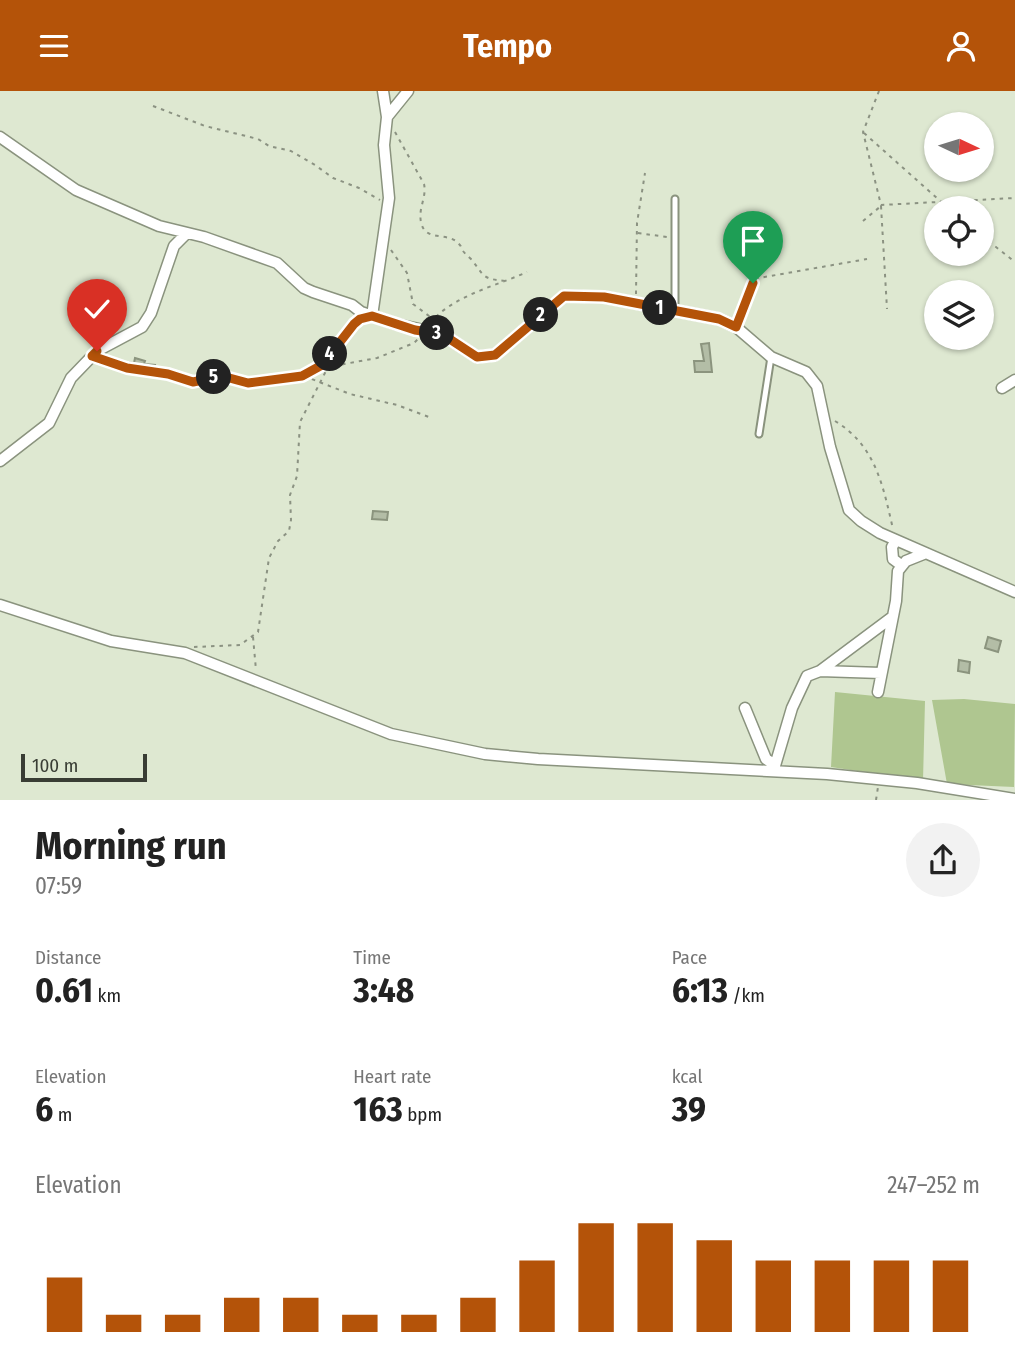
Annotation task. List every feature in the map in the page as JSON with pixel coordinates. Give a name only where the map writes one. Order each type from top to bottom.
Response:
[{"type":"street","points":[[372,316],[389,190],[384,145],[389,115],[383,91]]},
{"type":"street","points":[[389,115],[408,91]]},
{"type":"street","points":[[0,137],[76,190],[159,226],[204,237],[276,263],[304,288],[352,305],[361,313],[415,330],[442,334],[477,357],[495,355],[564,296],[604,297],[719,319],[736,327],[771,357],[812,377],[817,386],[830,447],[849,510],[870,527],[896,540],[1015,592]]},
{"type":"street","points":[[0,461],[49,423],[71,378],[97,351],[142,327],[151,313],[174,246],[186,234]]},
{"type":"street","points":[[1002,388],[1015,380]]},
{"type":"street","points":[[896,540],[892,547],[893,559],[901,565]]},
{"type":"street","points":[[878,692],[896,601],[898,571],[901,565],[926,553]]},
{"type":"street","points":[[0,605],[111,641],[185,653],[257,679],[319,707],[391,734],[485,754],[538,759],[775,767],[1015,799]]},
{"type":"street","points":[[820,671],[891,618]]},
{"type":"street","points":[[775,767],[792,708],[804,680],[811,673],[881,673]]},
{"type":"street","points":[[745,708],[765,759],[775,767]]},
{"type":"lane","points":[[675,199],[675,311]]},
{"type":"lane","points":[[759,434],[771,357]]},
{"type":"path","points":[[879,91],[863,132],[881,205],[887,309]]},
{"type":"path","points":[[153,106],[205,126],[258,139],[269,146],[291,152],[333,178],[359,188],[388,205]]},
{"type":"path","points":[[389,115],[396,136],[418,172],[426,192],[421,213],[424,229],[430,235],[453,239],[460,244],[482,276],[491,280],[507,281]]},
{"type":"path","points":[[863,132],[933,196]]},
{"type":"path","points":[[635,303],[639,205],[645,173]]},
{"type":"path","points":[[994,199],[1015,198]]},
{"type":"path","points":[[863,221],[881,205],[924,202]]},
{"type":"path","points":[[637,233],[657,234],[675,240]]},
{"type":"path","points":[[384,237],[407,273],[413,304],[433,319]]},
{"type":"path","points":[[994,246],[1015,263]]},
{"type":"path","points":[[736,327],[753,283],[759,278],[867,259]]},
{"type":"path","points":[[92,356],[127,368],[168,374],[186,381],[222,376],[248,383],[302,376],[322,365],[354,324],[360,319],[372,316]]},
{"type":"path","points":[[185,653],[199,645],[240,645],[258,632],[269,558],[278,541],[289,531],[290,495],[296,476],[300,422],[328,367]]},
{"type":"path","points":[[302,376],[350,394],[397,405],[429,417]]},
{"type":"path","points":[[822,413],[848,429],[869,453],[880,478],[896,540]]},
{"type":"path","points":[[253,636],[257,679]]},
{"type":"path","points":[[876,800],[880,779]]},
{"type":"green space","points":[[835,692],[925,701],[923,781],[831,767]]},
{"type":"green space","points":[[964,699],[1015,704],[1014,787],[947,784],[932,700]]},
{"type":"building","points":[[709,343],[712,372],[695,372],[694,361],[704,361],[701,344]]},
{"type":"building","points":[[135,358],[145,361],[144,364],[155,365],[154,371],[126,367],[127,362],[134,363]]},
{"type":"building","points":[[373,511],[388,512],[387,520],[372,519]]},
{"type":"building","points":[[988,637],[1001,641],[998,652],[985,648]]},
{"type":"building","points":[[959,660],[970,662],[969,673],[958,671]]},
{"type":"route","points":[[97,351],[92,356],[127,368],[168,374],[186,381],[222,376],[248,383],[302,376],[316,369],[354,324],[360,319],[372,316],[415,330],[442,334],[477,357],[487,357],[495,355],[564,296],[604,297],[719,319],[736,327],[753,283]]}]
